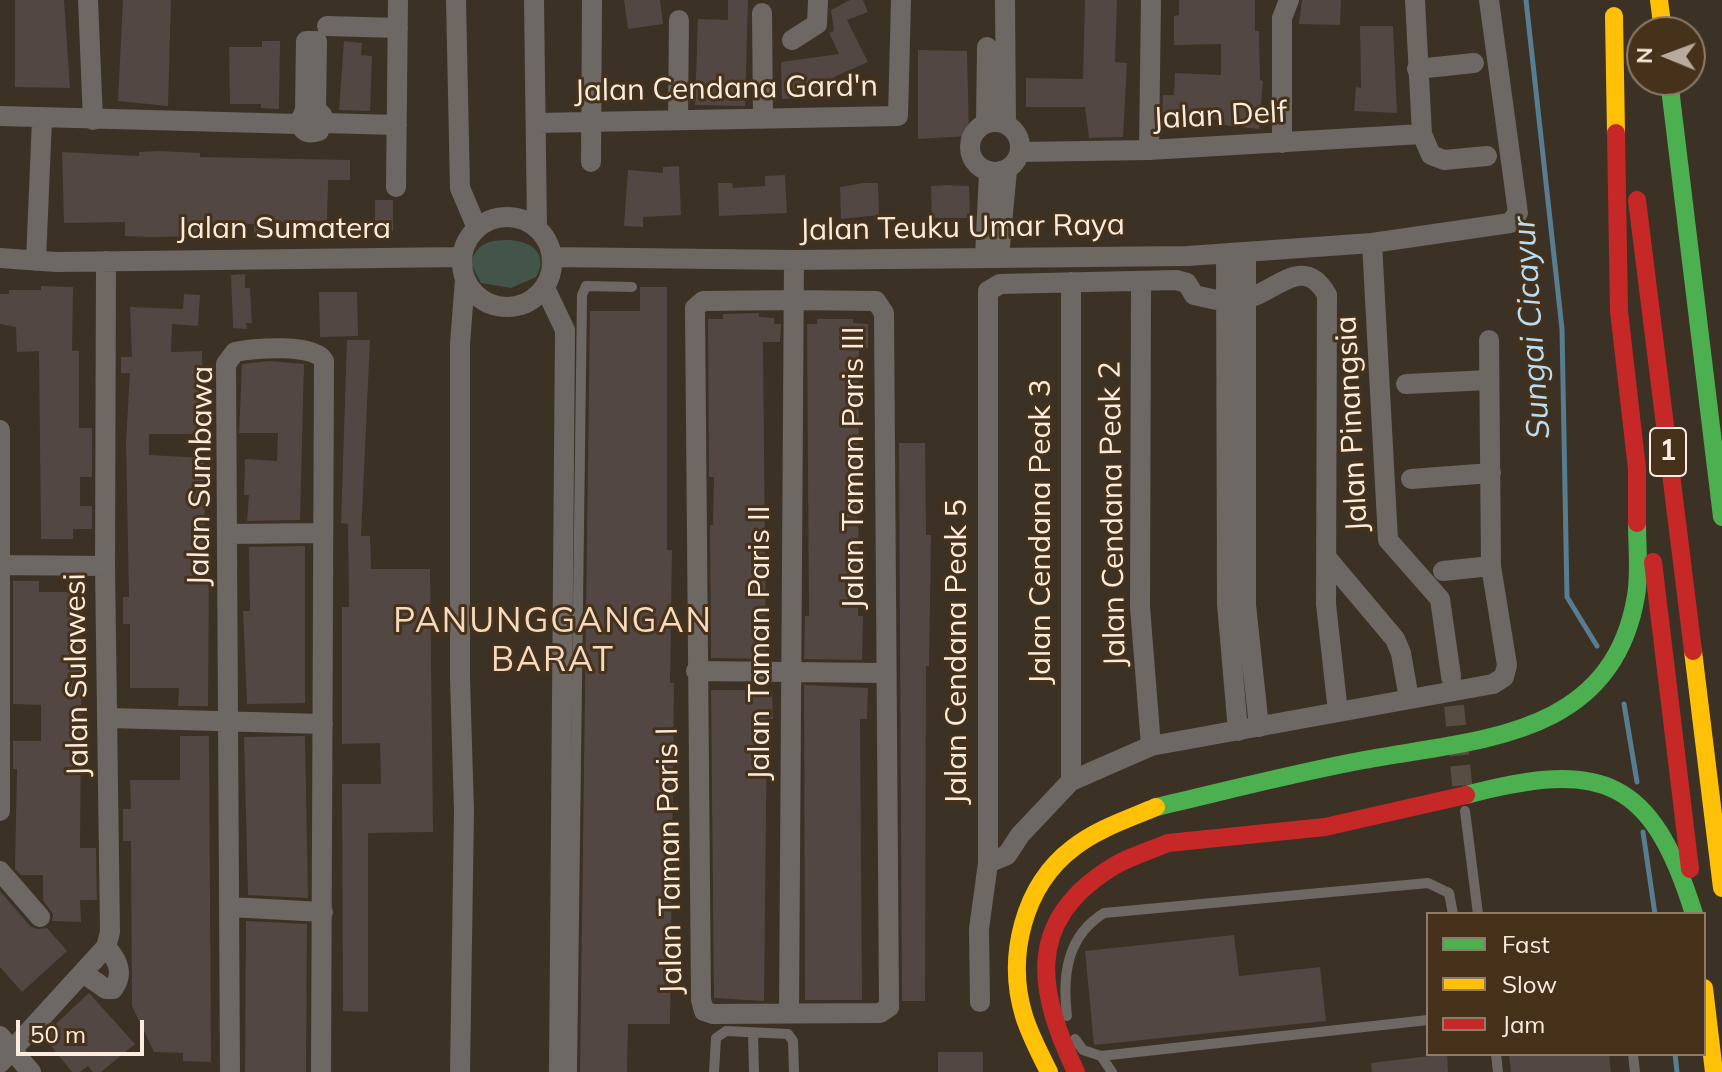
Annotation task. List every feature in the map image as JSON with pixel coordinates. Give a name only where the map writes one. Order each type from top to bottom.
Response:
[{"type":"main road","points":[[1613,8],[1619,311],[1637,469],[1648,520],[1695,912]]},
{"type":"main road","name":"1","points":[[1613,8],[1722,888]]},
{"type":"main road","name":"1","points":[[1671,96],[1722,517]]},
{"type":"main road","points":[[1049,1072],[1023,1012],[1019,977],[1019,931],[1030,899],[1047,874],[1072,849],[1107,828],[1156,807],[1362,760],[1498,738],[1537,724],[1589,690],[1617,656],[1636,596],[1637,469]]},
{"type":"main road","points":[[1076,1072],[1048,1010],[1043,964],[1051,933],[1067,903],[1085,886],[1107,870],[1168,843],[1294,832],[1412,810],[1514,781],[1574,780],[1617,790],[1645,811],[1673,851],[1694,912]]},
{"type":"main road","points":[[1706,1005],[1714,1072]]},
{"type":"street","points":[[88,0],[93,120]]},
{"type":"street","points":[[396,187],[398,0]]},
{"type":"street","points":[[456,0],[460,188],[477,228]]},
{"type":"street","points":[[534,0],[537,228]]},
{"type":"street","points":[[591,162],[592,0]]},
{"type":"street","points":[[792,40],[815,27],[818,0]]},
{"type":"street","name":"Jalan Cendana Gard'n","points":[[536,123],[898,116],[901,0]]},
{"type":"street","points":[[996,124],[1005,0]]},
{"type":"street","points":[[1149,150],[1151,0]]},
{"type":"street","points":[[1415,0],[1422,134],[1431,155],[1444,160],[1487,156]]},
{"type":"street","name":"Jalan Teuku Umar Raya","points":[[552,257],[794,267],[992,256],[1236,253],[1372,243],[1510,223],[1518,213],[1489,0]]},
{"type":"street","points":[[1282,6],[1282,143]]},
{"type":"street","points":[[762,13],[763,119]]},
{"type":"street","points":[[678,120],[679,20]]},
{"type":"street","points":[[327,26],[398,28]]},
{"type":"street","points":[[987,47],[996,124]]},
{"type":"street","points":[[1417,69],[1474,63]]},
{"type":"street","points":[[0,116],[93,120],[311,117],[397,125]]},
{"type":"street","points":[[36,261],[42,119]]},
{"type":"street","points":[[992,256],[998,171],[1020,152],[1018,136],[996,124]]},
{"type":"street","points":[[996,124],[974,133],[970,149],[975,164],[998,171]]},
{"type":"street","name":"Jalan Delf","points":[[1020,152],[1149,150],[1422,134]]},
{"type":"street","points":[[460,1072],[464,810],[460,678],[460,344],[465,279],[462,257],[477,228],[496,218],[508,217],[537,228],[550,246],[552,268],[545,288],[528,303],[507,308],[486,303],[465,279]]},
{"type":"street","name":"Jalan Pinangsia","points":[[1372,243],[1388,540],[1440,599],[1451,676]]},
{"type":"street","points":[[1236,253],[1236,557],[1227,604],[1238,731]]},
{"type":"street","name":"Jalan Sumatera","points":[[0,258],[106,261],[462,257]]},
{"type":"street","name":"Jalan Sulawesi","points":[[106,261],[105,566],[110,919],[106,947]]},
{"type":"street","name":"Jalan Taman Paris II","points":[[789,1012],[788,673],[794,267]]},
{"type":"street","points":[[1071,282],[1176,280],[1187,283],[1194,295],[1236,300],[1261,295],[1282,278],[1306,276],[1321,284],[1327,295],[1326,604],[1338,712]]},
{"type":"street","name":"Jalan Cendana Peak 2","points":[[1141,281],[1140,607],[1151,746]]},
{"type":"street","name":"Jalan Cendana Peak 5","points":[[980,1002],[979,929],[988,863],[986,302],[988,291],[1000,284],[1071,282]]},
{"type":"street","name":"Jalan Cendana Peak 3","points":[[1071,282],[1071,781]]},
{"type":"street","points":[[545,288],[565,330],[567,441],[559,1072]]},
{"type":"street","name":"Jalan Taman Paris I","points":[[789,1012],[713,1014],[704,1011],[701,1000],[695,308],[703,301],[793,300]]},
{"type":"street","name":"Jalan Taman Paris III","points":[[789,1012],[880,1013],[889,1007],[884,673],[884,313],[876,301],[793,300]]},
{"type":"street","points":[[988,863],[1007,855],[1020,835],[1071,781],[1151,746],[1493,684],[1504,677],[1507,665],[1491,566],[1489,340]]},
{"type":"street","name":"Jalan Sumbawa","points":[[230,1072],[227,359],[243,350],[306,349],[318,353],[324,361],[321,1072]]},
{"type":"street","points":[[1406,384],[1489,380]]},
{"type":"street","points":[[0,430],[0,811]]},
{"type":"street","points":[[1411,479],[1491,473]]},
{"type":"street","points":[[228,534],[322,533]]},
{"type":"street","points":[[1236,557],[1246,605],[1259,727]]},
{"type":"street","points":[[1326,557],[1395,639],[1401,653],[1409,699]]},
{"type":"street","points":[[1,565],[105,566]]},
{"type":"street","points":[[1443,571],[1491,566]]},
{"type":"street","points":[[696,671],[884,673]]},
{"type":"street","points":[[109,718],[323,724]]},
{"type":"street","points":[[0,871],[40,917]]},
{"type":"street","points":[[229,907],[323,912]]},
{"type":"street","points":[[31,1072],[4,1050],[106,947],[117,959],[118,982],[113,989],[106,989],[83,973]]},
{"type":"lane","points":[[572,1072],[582,295],[586,286],[632,287]]},
{"type":"lane","points":[[560,314],[582,349]]},
{"type":"lane","points":[[1465,811],[1478,912]]},
{"type":"lane","points":[[1112,1072],[1101,1056],[1077,1045],[1067,1015],[1065,995],[1066,966],[1073,945],[1085,925],[1104,913],[1428,883],[1449,893],[1453,912]]},
{"type":"lane","points":[[1101,1056],[1426,1020]]},
{"type":"lane","points":[[714,1072],[716,1038],[726,1031],[785,1033],[791,1037],[794,1072]]},
{"type":"lane","points":[[753,1033],[754,1072]]},
{"type":"green space","points":[[509,240],[525,243],[536,250],[540,269],[536,277],[511,288],[481,283],[471,264],[476,251],[490,242]]},
{"type":"building","points":[[15,0],[64,0],[70,88],[15,87]]},
{"type":"building","points":[[123,0],[171,0],[168,106],[118,101]]},
{"type":"building","points":[[624,0],[660,0],[663,24],[628,29]]},
{"type":"building","points":[[728,0],[748,0],[745,106],[695,105],[698,19],[728,20]]},
{"type":"building","points":[[850,0],[863,0],[868,12],[847,20],[868,62],[834,77],[836,87],[797,90],[797,98],[782,99],[781,62],[839,54],[829,33],[834,31],[831,10]]},
{"type":"building","points":[[1085,0],[1117,0],[1115,62],[1127,63],[1123,137],[1089,138],[1085,107],[1026,107],[1026,78],[1083,79]]},
{"type":"building","points":[[1179,0],[1255,0],[1255,31],[1259,31],[1260,80],[1263,81],[1259,129],[1223,125],[1223,119],[1162,115],[1163,95],[1174,95],[1175,73],[1221,75],[1221,44],[1174,45],[1174,16],[1179,15]]},
{"type":"building","points":[[1302,0],[1341,0],[1340,25],[1299,24]]},
{"type":"building","points":[[1360,26],[1393,26],[1397,113],[1354,111],[1356,87],[1361,88]]},
{"type":"building","points":[[262,41],[280,41],[279,109],[261,108],[261,104],[230,104],[229,47],[262,47]]},
{"type":"building","points":[[344,41],[362,43],[361,55],[372,56],[370,111],[339,110]]},
{"type":"building","points":[[918,50],[967,51],[969,136],[918,139]]},
{"type":"building","points":[[62,152],[139,156],[139,152],[200,153],[200,157],[350,160],[350,180],[328,180],[327,221],[267,223],[267,238],[254,238],[254,224],[223,223],[223,236],[150,237],[125,236],[125,222],[64,223]]},
{"type":"building","points":[[679,166],[681,215],[643,217],[643,227],[624,226],[628,170],[663,173],[663,167]]},
{"type":"building","points":[[785,175],[787,213],[719,216],[718,183],[732,183],[733,188],[765,186],[765,176]]},
{"type":"building","points":[[878,183],[879,215],[841,219],[840,187]]},
{"type":"building","points":[[931,186],[969,186],[970,218],[932,218]]},
{"type":"building","points":[[375,200],[393,200],[393,231],[375,231]]},
{"type":"building","points":[[245,274],[245,288],[250,288],[252,323],[246,323],[247,329],[233,328],[231,275]]},
{"type":"building","points":[[41,286],[73,287],[72,351],[79,351],[79,428],[92,428],[92,477],[80,477],[80,506],[92,506],[92,529],[73,529],[73,539],[41,539],[39,351],[17,352],[16,327],[0,324],[0,294],[9,294],[9,290],[41,290]]},
{"type":"building","points":[[640,287],[667,287],[667,550],[672,550],[670,683],[674,683],[670,1024],[628,1024],[627,1072],[580,1072],[590,311],[640,311]]},
{"type":"building","points":[[319,292],[357,292],[358,336],[320,337]]},
{"type":"building","points":[[184,294],[200,295],[198,326],[172,324],[171,352],[202,351],[204,434],[149,434],[149,455],[204,458],[205,565],[209,565],[208,706],[178,706],[179,688],[130,688],[130,624],[123,624],[123,597],[129,597],[126,442],[130,373],[121,373],[121,357],[132,357],[130,307],[183,309]]},
{"type":"building","points":[[759,313],[759,317],[774,318],[774,324],[781,324],[780,342],[763,342],[766,659],[711,658],[710,525],[713,525],[714,477],[709,477],[708,319],[723,319],[723,314]]},
{"type":"building","points":[[817,319],[853,319],[853,323],[868,324],[868,348],[859,348],[858,616],[863,616],[862,660],[804,659],[805,616],[809,616],[807,324],[817,324]]},
{"type":"building","points":[[347,340],[370,340],[361,536],[370,536],[371,569],[430,569],[433,832],[368,833],[368,1012],[343,1011],[342,784],[381,784],[380,743],[342,744],[342,607],[349,607],[348,524],[341,523]]},
{"type":"building","points":[[269,361],[304,364],[300,520],[247,521],[249,495],[244,495],[245,459],[277,461],[278,433],[239,433],[242,364]]},
{"type":"building","points":[[899,443],[925,443],[926,535],[931,535],[929,666],[926,666],[925,1001],[902,1001]]},
{"type":"building","points":[[305,546],[305,703],[247,704],[243,611],[250,611],[249,547]]},
{"type":"building","points":[[13,581],[39,581],[39,592],[82,592],[80,848],[96,848],[97,900],[80,900],[81,922],[52,921],[53,914],[43,900],[43,875],[21,875],[15,869],[17,769],[13,769],[13,741],[41,741],[41,705],[13,704]]},
{"type":"building","points":[[804,685],[868,688],[867,719],[860,719],[862,1000],[805,1000]]},
{"type":"building","points":[[711,690],[772,690],[773,719],[767,719],[764,1001],[714,998]]},
{"type":"building","points":[[180,736],[209,736],[211,1062],[183,1061],[183,1053],[154,1052],[132,1006],[131,841],[123,841],[123,809],[131,809],[130,780],[180,780]]},
{"type":"building","points":[[305,736],[308,898],[248,895],[244,737]]},
{"type":"building","points":[[0,891],[30,926],[47,928],[67,951],[22,992],[0,967]]},
{"type":"building","points":[[246,921],[307,924],[306,1072],[245,1072]]},
{"type":"building","points":[[1234,935],[1239,976],[1320,967],[1326,1021],[1094,1045],[1085,951]]},
{"type":"building","points":[[89,993],[135,1044],[101,1072],[93,1072],[88,1066],[80,1072],[72,1072],[43,1036]]},
{"type":"building","points":[[938,1052],[983,1052],[983,1072],[938,1072]]},
{"type":"building","points":[[1447,1056],[1448,1072],[1372,1072],[1371,1063]]},
{"type":"building","points":[[1509,1056],[1609,1056],[1611,1072],[1511,1072]]},
{"type":"waterway","name":"Sungai Cicayur","points":[[1526,0],[1562,329],[1567,597],[1597,646]]},
{"type":"waterway","name":"Sungai Cicayur","points":[[1624,704],[1637,782]]},
{"type":"waterway","name":"Sungai Cicayur","points":[[1643,832],[1655,912]]},
{"type":"waterway","name":"Sungai Cicayur","points":[[1675,1056],[1677,1072]]},
{"type":"tunnel","points":[[1451,676],[1464,803]]},
{"type":"traffic: fast","points":[[1671,96],[1722,517]]},
{"type":"traffic: fast","points":[[1156,807],[1338,765],[1493,737],[1533,724],[1569,705],[1599,679],[1622,643],[1636,596],[1637,523]]},
{"type":"traffic: fast","points":[[1466,795],[1553,779],[1587,781],[1615,790],[1639,807],[1660,833],[1678,868],[1693,912]]},
{"type":"traffic: slow","points":[[1659,0],[1661,16]]},
{"type":"traffic: slow","points":[[1614,16],[1616,133]]},
{"type":"traffic: slow","points":[[1693,651],[1722,888]]},
{"type":"traffic: slow","points":[[1049,1072],[1026,1023],[1019,993],[1018,947],[1031,902],[1056,864],[1082,841],[1156,807]]},
{"type":"traffic: slow","points":[[1706,1005],[1714,1072]]},
{"type":"traffic: jam","points":[[1616,133],[1619,311],[1637,469],[1637,523]]},
{"type":"traffic: jam","points":[[1637,200],[1693,651]]},
{"type":"traffic: jam","points":[[1653,562],[1690,869]]},
{"type":"traffic: jam","points":[[1168,843],[1325,827],[1466,795]]},
{"type":"traffic: jam","points":[[1076,1072],[1063,1043],[1048,988],[1046,962],[1051,938],[1062,914],[1080,892],[1113,866],[1168,843]]},
{"type":"district","name":"PANUNGGANGAN BARAT","points":[[553,642]]}]
